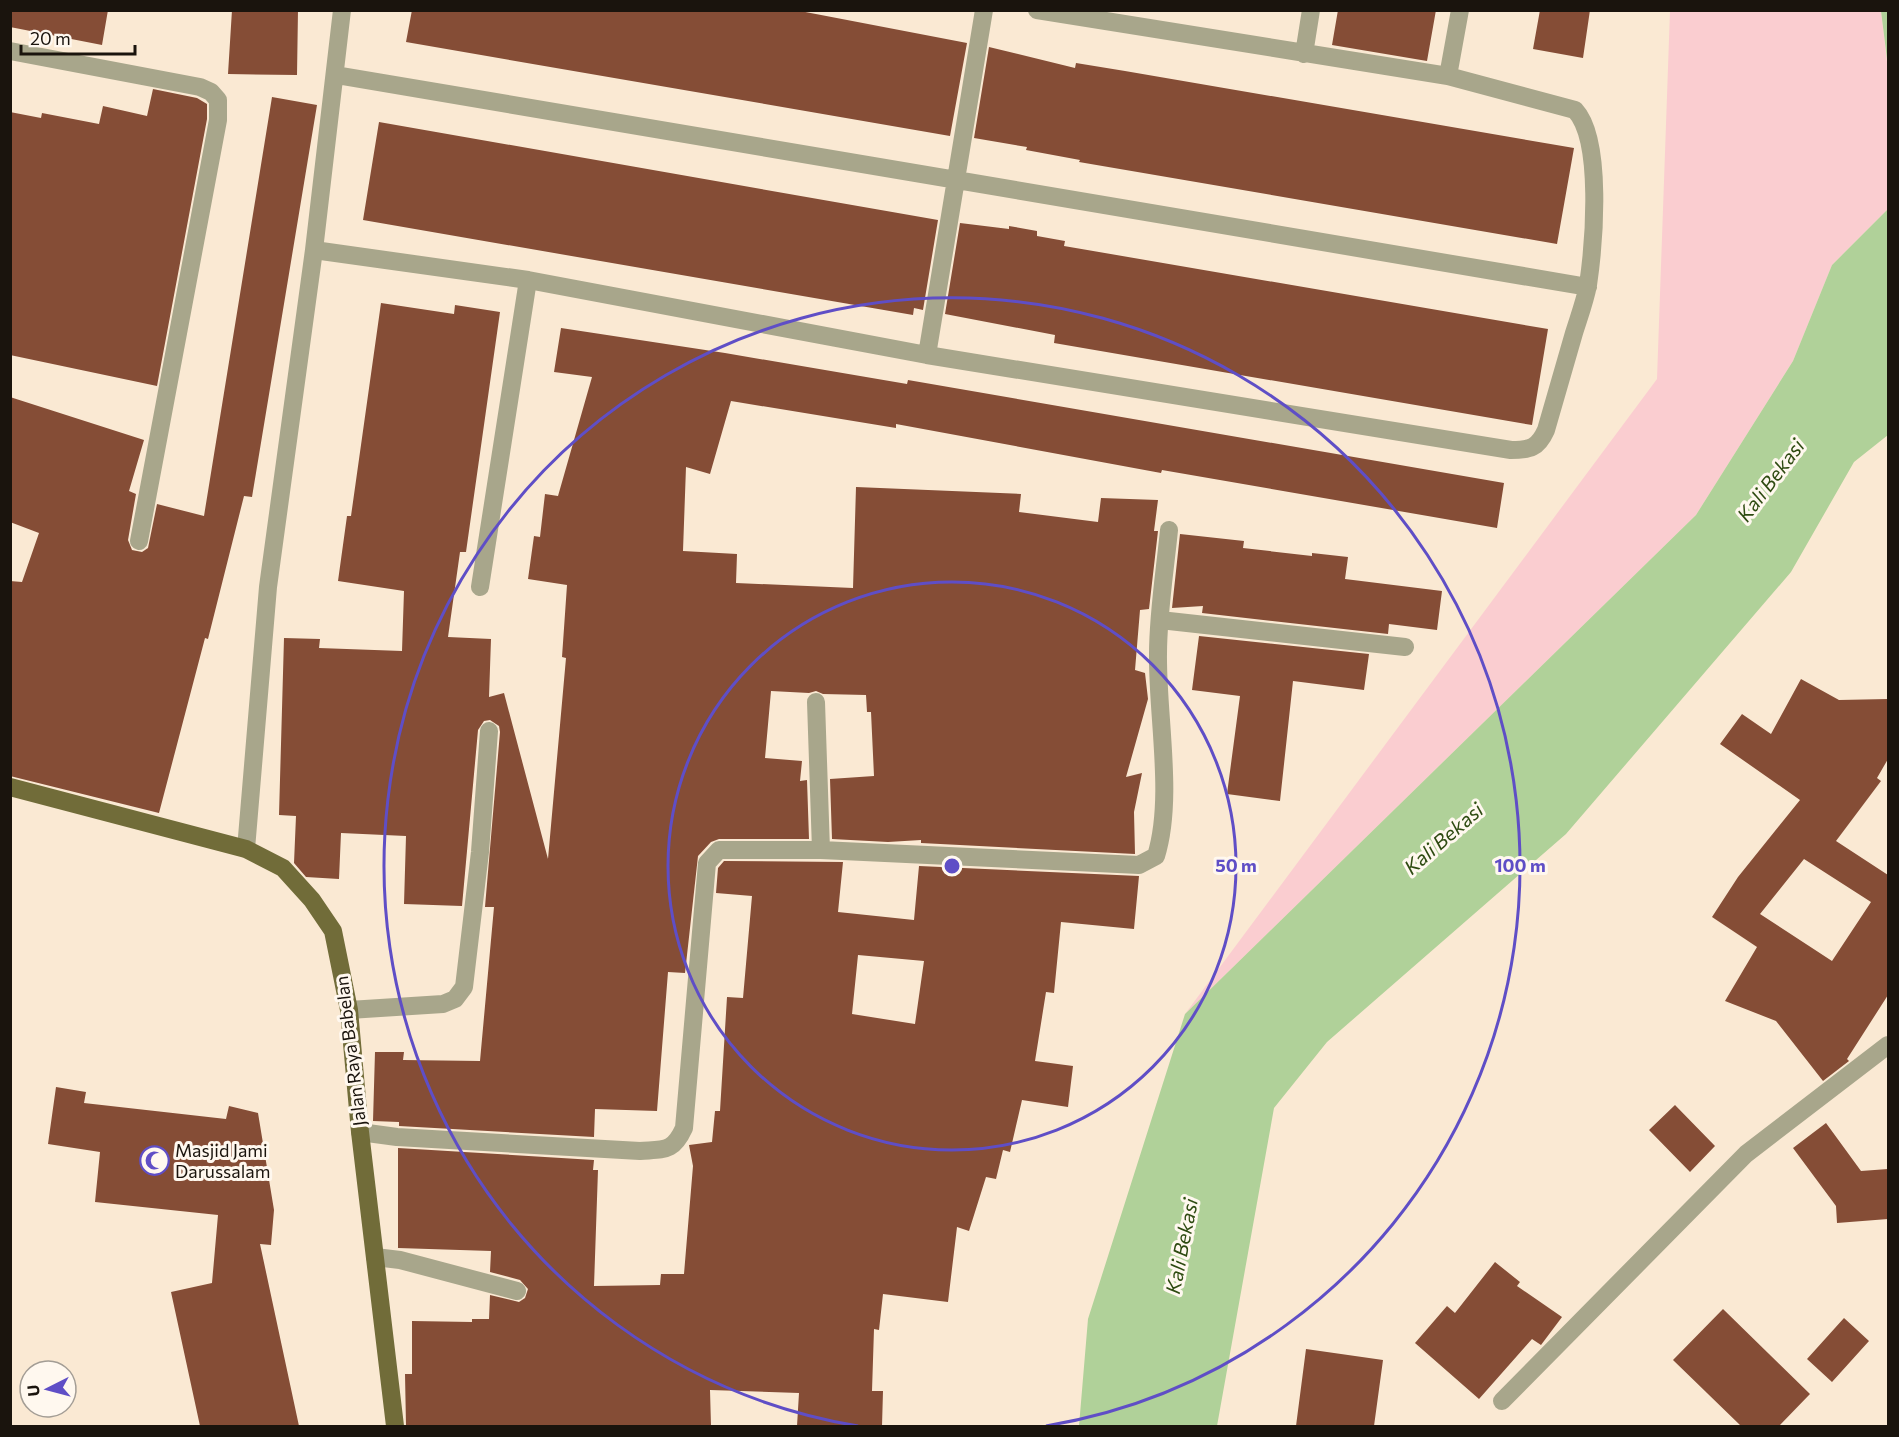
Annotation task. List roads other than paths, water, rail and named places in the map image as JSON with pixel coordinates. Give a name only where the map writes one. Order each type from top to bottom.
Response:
[{"type":"main road","name":"Jalan Raya Babelan","points":[[10,787],[246,849],[283,868],[312,900],[333,931],[349,1010],[360,1132],[395,1426]]},
{"type":"street","points":[[246,849],[268,586],[314,250],[342,10]]},
{"type":"street","points":[[927,355],[984,10]]},
{"type":"street","points":[[314,250],[528,280],[927,355],[1523,450],[1537,446],[1546,430],[1588,287],[1593,233],[1593,177],[1588,132],[1583,120],[1575,110],[1448,76],[1304,54],[1144,19],[1037,10]]},
{"type":"street","points":[[1304,54],[1311,10]]},
{"type":"street","points":[[1448,76],[1460,10]]},
{"type":"street","points":[[10,51],[200,87],[211,92],[218,100],[218,120],[139,541]]},
{"type":"street","points":[[336,75],[957,178],[1588,287]]},
{"type":"street","points":[[480,587],[528,280]]},
{"type":"street","points":[[360,1132],[397,1137],[640,1151],[669,1149],[678,1141],[684,1128],[707,863],[719,850],[821,850],[1146,863],[1155,856],[1161,822],[1163,757],[1158,654],[1169,530]]},
{"type":"street","points":[[1160,620],[1405,646]]},
{"type":"street","points":[[816,702],[821,850]]},
{"type":"street","points":[[349,1010],[443,1004],[455,999],[464,987],[480,852],[489,731]]},
{"type":"street","points":[[1502,1401],[1746,1154],[1888,1045]]},
{"type":"street","points":[[375,1257],[400,1260],[517,1291]]},
{"type":"water","points":[[1881,11],[1888,11],[1888,67]]},
{"type":"water","name":"Kali Bekasi","points":[[1888,209],[1888,435],[1854,462],[1791,572],[1566,834],[1327,1042],[1274,1108],[1217,1426],[1079,1426],[1088,1319],[1185,1014],[1696,515],[1793,361],[1832,265]]},
{"type":"place","name":"Masjid Jami Darussalam","points":[[154,1160]]}]
